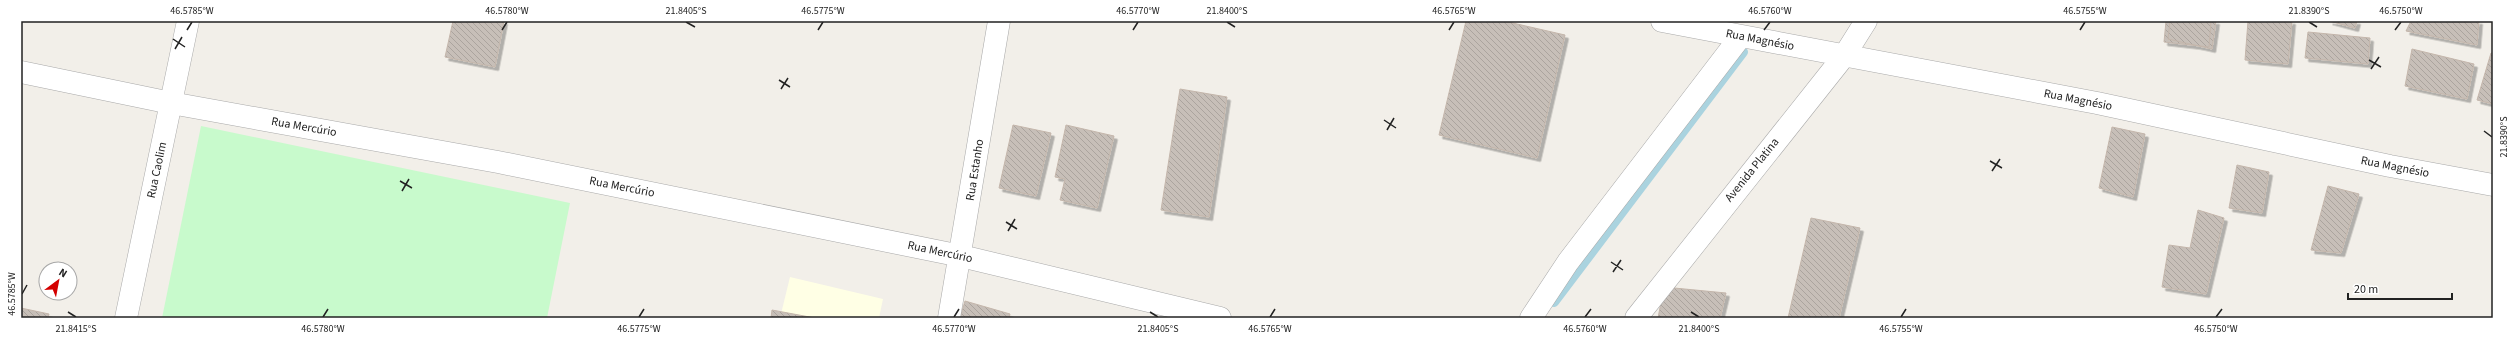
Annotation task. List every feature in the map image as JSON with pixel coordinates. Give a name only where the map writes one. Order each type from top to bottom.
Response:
[{"type":"street","name":"Rua Caolim","points":[[126,318],[188,21]]},
{"type":"street","name":"Rua Estanho","points":[[949,318],[961,256],[999,21]]},
{"type":"street","name":"Rua Magnésio","points":[[1662,21],[2097,104],[2390,166],[2493,185]]},
{"type":"street","name":"Avenida Platina","points":[[1636,318],[1844,56],[1866,21]]},
{"type":"street","points":[[1531,318],[1568,262],[1741,36]]},
{"type":"street","name":"Rua Mercúrio","points":[[21,72],[171,103],[498,162],[961,256],[1220,318]]},
{"type":"shaded area","points":[[790,277],[883,299],[879,318],[780,318]]},
{"type":"green space","points":[[201,126],[570,203],[547,318],[162,318]]},
{"type":"building","points":[[453,21],[504,21],[495,67],[445,57]]},
{"type":"building","points":[[1466,21],[1504,21],[1565,35],[1537,158],[1439,135]]},
{"type":"building","points":[[2166,21],[2211,21],[2209,47],[2164,42]]},
{"type":"building","points":[[2170,21],[2216,21],[2212,49],[2168,39]]},
{"type":"building","points":[[2248,21],[2292,21],[2288,64],[2245,60]]},
{"type":"building","points":[[2329,21],[2357,21],[2355,28]]},
{"type":"building","points":[[2411,21],[2479,21],[2477,45],[2406,31]]},
{"type":"building","points":[[2308,32],[2370,38],[2368,64],[2305,58]]},
{"type":"building","points":[[2412,49],[2474,64],[2467,99],[2405,86]]},
{"type":"building","points":[[2491,53],[2493,53],[2493,104],[2477,100]]},
{"type":"building","points":[[1180,89],[1227,97],[1209,217],[1161,210]]},
{"type":"building","points":[[1013,125],[1051,133],[1036,196],[999,188]]},
{"type":"building","points":[[1066,125],[1114,136],[1097,208],[1060,200],[1065,179],[1055,177]]},
{"type":"building","points":[[2112,127],[2145,134],[2133,197],[2099,188]]},
{"type":"building","points":[[2237,165],[2269,172],[2262,213],[2229,208]]},
{"type":"building","points":[[2328,186],[2359,194],[2341,253],[2311,250]]},
{"type":"building","points":[[2198,210],[2224,218],[2206,294],[2162,287],[2169,245],[2190,248]]},
{"type":"building","points":[[1811,218],[1860,228],[1839,318],[1788,318]]},
{"type":"building","points":[[1664,287],[1726,293],[1720,318],[1658,318]]},
{"type":"building","points":[[965,301],[1010,314],[1009,318],[960,318]]},
{"type":"building","points":[[21,308],[49,314],[48,318],[21,318]]},
{"type":"building","points":[[772,310],[815,318],[771,318]]},
{"type":"waterway","points":[[1554,302],[1743,52]]}]
